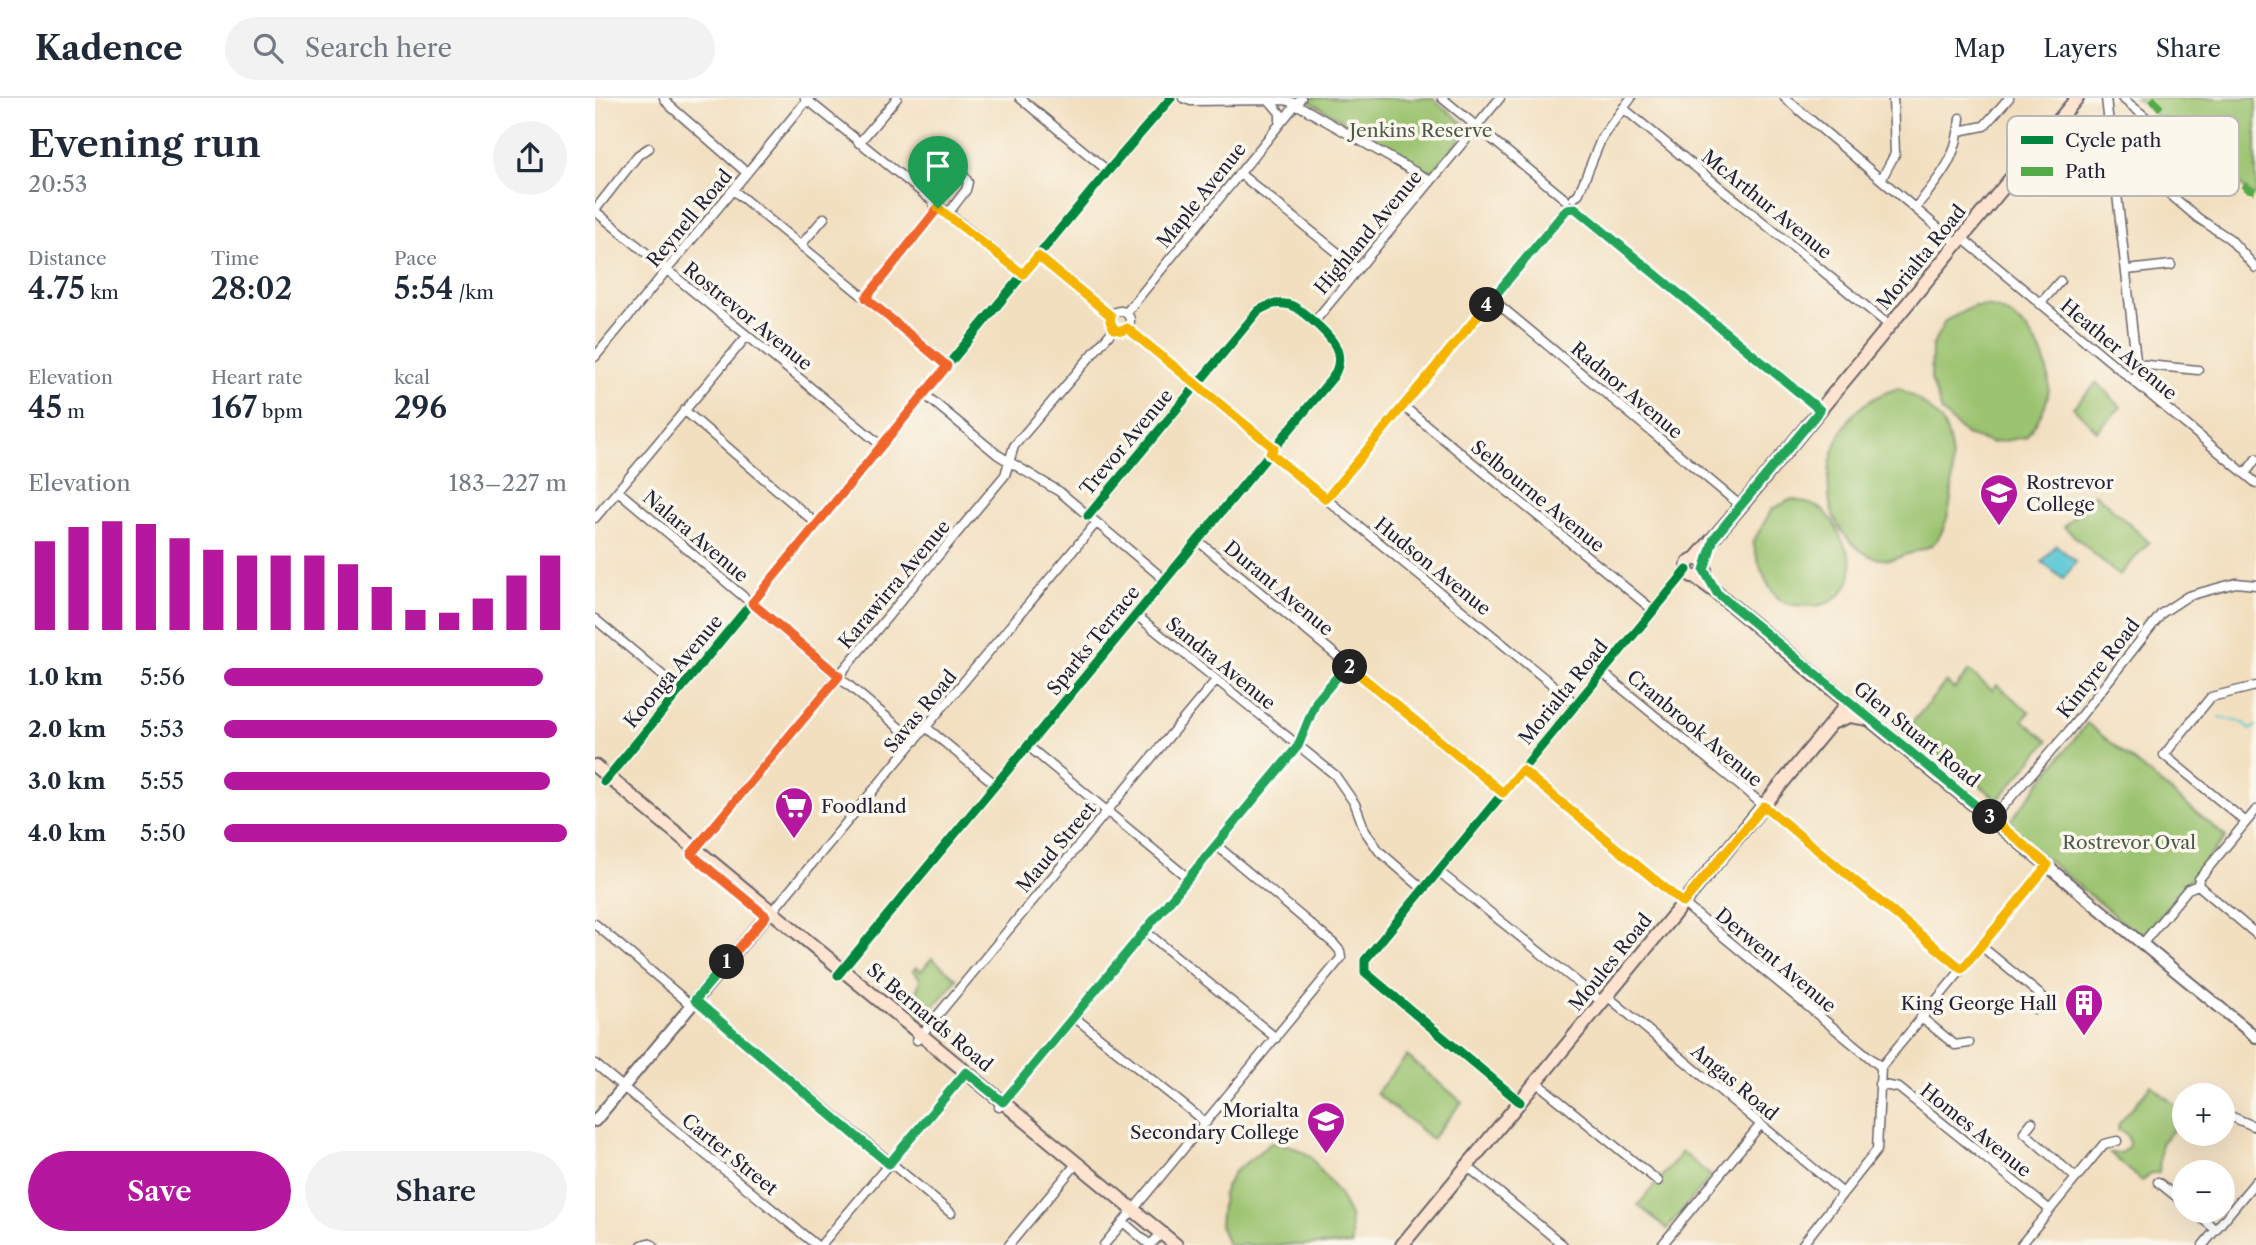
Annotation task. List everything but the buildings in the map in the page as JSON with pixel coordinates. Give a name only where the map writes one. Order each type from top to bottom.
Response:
[{"type":"main road","name":"Morialta Road","points":[[2062,116],[2077,98]]},
{"type":"main road","name":"Morialta Road","points":[[1697,569],[1714,538],[2007,183]]},
{"type":"main road","name":"Glen Stuart Road","points":[[1697,569],[1717,593],[1848,703]]},
{"type":"main road","name":"Moules Road","points":[[1402,1245],[1848,703]]},
{"type":"main road","points":[[1831,724],[1850,716],[1868,719]]},
{"type":"main road","name":"St Bernards Road","points":[[595,766],[602,778],[841,972],[1074,1165],[1128,1216],[1161,1241]]},
{"type":"main road","name":"St Bernards Road","points":[[1128,1216],[1175,1245]]},
{"type":"street","points":[[664,98],[747,173]]},
{"type":"street","points":[[859,143],[897,98]]},
{"type":"street","points":[[1020,98],[1108,171]]},
{"type":"street","name":"Koonga Avenue","points":[[602,778],[680,690],[1171,98]]},
{"type":"street","points":[[1183,98],[1191,101],[1299,101],[1431,181]]},
{"type":"street","points":[[1442,98],[1820,410]]},
{"type":"street","name":"Highland Avenue","points":[[1314,322],[1500,98]]},
{"type":"street","points":[[1326,499],[1570,204],[1579,192],[1602,136],[1631,98]]},
{"type":"street","name":"Heather Avenue","points":[[1785,98],[2256,483]]},
{"type":"street","points":[[1882,178],[1895,154],[1893,98]]},
{"type":"street","points":[[1959,131],[1984,126],[2009,98]]},
{"type":"street","points":[[2106,98],[2108,116]]},
{"type":"street","points":[[2122,98],[2144,116]]},
{"type":"street","points":[[806,99],[1023,274]]},
{"type":"street","name":"Reynell Road","points":[[595,357],[806,99]]},
{"type":"street","points":[[1269,100],[1280,113],[1280,123]]},
{"type":"street","name":"Maple Avenue","points":[[1126,313],[1299,101]]},
{"type":"street","name":"McArthur Avenue","points":[[1623,108],[1890,326]]},
{"type":"street","points":[[1916,207],[1953,156],[1960,118]]},
{"type":"street","points":[[595,211],[638,155],[649,148]]},
{"type":"street","points":[[1239,173],[1358,269]]},
{"type":"street","points":[[866,298],[957,177],[964,176],[968,182],[966,190],[947,215]]},
{"type":"street","points":[[733,190],[947,366]]},
{"type":"street","points":[[2118,196],[2137,364],[2136,383]]},
{"type":"street","points":[[2170,196],[2230,239],[2256,268]]},
{"type":"street","name":"Rostrevor Avenue","points":[[595,211],[882,446]]},
{"type":"street","points":[[801,246],[824,218]]},
{"type":"street","points":[[1038,256],[1111,316]]},
{"type":"street","points":[[2127,270],[2171,265]]},
{"type":"street","points":[[2040,304],[2060,281]]},
{"type":"street","name":"Radnor Avenue","points":[[1492,299],[1741,506]]},
{"type":"street","name":"Trevor Avenue","points":[[1088,516],[1258,310],[1267,305],[1286,304],[1295,307],[1314,322]]},
{"type":"street","points":[[1117,312],[1126,313],[1130,319],[1127,328],[1122,331],[1114,329],[1111,316],[1117,312]]},
{"type":"street","name":"Sparks Terrace","points":[[841,972],[1337,370],[1339,354],[1336,345],[1314,322]]},
{"type":"street","name":"Hudson Avenue","points":[[1127,328],[1326,499],[1576,704]]},
{"type":"street","points":[[1010,462],[1014,446],[1114,329]]},
{"type":"street","points":[[595,518],[747,336]]},
{"type":"street","points":[[2137,364],[2198,370]]},
{"type":"street","points":[[924,394],[998,455],[1060,492],[1165,580]]},
{"type":"street","name":"Selbourne Avenue","points":[[1403,406],[1653,610]]},
{"type":"street","points":[[684,410],[817,524]]},
{"type":"street","points":[[2245,474],[2256,459]]},
{"type":"street","name":"Karawirra Avenue","points":[[694,851],[1005,475],[1010,462]]},
{"type":"street","name":"Nalara Avenue","points":[[618,491],[915,741]]},
{"type":"street","name":"Savas Road","points":[[770,914],[1096,523]]},
{"type":"street","name":"Durant Avenue","points":[[1198,541],[1503,793]]},
{"type":"street","name":"Morialta Road","points":[[1520,1102],[1365,972],[1365,960],[1653,610],[1697,569]]},
{"type":"street","name":"Kintyre Road","points":[[1992,819],[2068,732],[2162,613],[2188,596],[2236,583],[2256,585]]},
{"type":"street","name":"Sandra Avenue","points":[[1136,615],[1335,775],[1355,804],[1366,831],[1379,851],[1423,889]]},
{"type":"street","points":[[595,619],[680,690]]},
{"type":"street","points":[[1001,1105],[1298,746],[1316,702],[1347,665]]},
{"type":"street","name":"Cranbrook Avenue","points":[[1602,672],[1962,969]]},
{"type":"street","name":"Maud Street","points":[[919,1037],[1216,680]]},
{"type":"street","points":[[2246,822],[2164,755],[2211,697],[2256,686]]},
{"type":"street","name":"Glen Stuart Road","points":[[1848,703],[2256,1037]]},
{"type":"street","points":[[927,728],[995,784]]},
{"type":"street","points":[[1028,747],[1188,878]]},
{"type":"street","name":"Derwent Avenue","points":[[1522,770],[1881,1067]]},
{"type":"street","points":[[2198,885],[2199,879],[2256,810]]},
{"type":"street","points":[[1104,1245],[1337,966],[1341,956],[1340,951],[1327,938],[1216,845]]},
{"type":"street","points":[[1802,1245],[1877,1150],[1881,1067],[2048,865]]},
{"type":"street","name":"Angas Road","points":[[1438,871],[1604,999],[1843,1193]]},
{"type":"street","points":[[2198,885],[2256,934]]},
{"type":"street","points":[[2143,943],[2187,889],[2198,885]]},
{"type":"street","points":[[595,1121],[770,914]]},
{"type":"street","points":[[595,924],[951,1213]]},
{"type":"street","points":[[1145,931],[1276,1038]]},
{"type":"street","points":[[1981,946],[2044,998],[2035,1009]]},
{"type":"street","points":[[1074,1017],[1206,1124]]},
{"type":"street","points":[[1921,1017],[1955,1045],[1969,1043]]},
{"type":"street","name":"Carter Street","points":[[595,1064],[819,1245]]},
{"type":"street","points":[[819,1245],[964,1074]]},
{"type":"street","points":[[1536,1082],[1658,1181]]},
{"type":"street","name":"Homes Avenue","points":[[1879,1084],[1899,1088],[2050,1210]]},
{"type":"street","points":[[2235,1118],[2256,1127]]},
{"type":"street","points":[[2032,1122],[2024,1132],[2076,1178]]},
{"type":"street","points":[[1662,1245],[1761,1124]]},
{"type":"street","points":[[2021,1245],[2104,1144],[2117,1140]]},
{"type":"street","points":[[1009,1245],[1074,1165]]},
{"type":"street","points":[[1467,1166],[1560,1244]]},
{"type":"street","points":[[2158,1182],[2172,1193]]},
{"type":"street","points":[[2203,1245],[2256,1182]]},
{"type":"street","points":[[2208,1223],[2216,1230]]},
{"type":"street","points":[[642,1245],[653,1245]]},
{"type":"green space","name":"Jenkins Reserve","points":[[1311,98],[1432,98],[1469,128],[1432,173],[1309,101]]},
{"type":"green space","points":[[2135,98],[2256,98],[2256,198],[2239,184],[2239,116],[2157,116]]},
{"type":"green space","points":[[1974,306],[1991,307],[2014,318],[2032,338],[2045,362],[2049,387],[2047,401],[2026,437],[1992,443],[1966,435],[1942,412],[1931,379],[1932,347],[1945,321]]},
{"type":"green space","points":[[2097,383],[2121,407],[2097,431],[2073,407]]},
{"type":"green space","points":[[1899,388],[1922,403],[1941,421],[1951,448],[1952,484],[1946,520],[1941,534],[1933,544],[1897,558],[1882,559],[1862,551],[1844,535],[1830,504],[1829,473],[1832,456],[1848,421],[1864,404]]},
{"type":"green space","points":[[2095,493],[2149,542],[2119,576],[2064,527]]},
{"type":"green space","points":[[1792,499],[1818,507],[1829,516],[1851,560],[1847,586],[1836,598],[1820,605],[1795,605],[1779,599],[1764,576],[1753,542],[1772,509]]},
{"type":"green space","points":[[1969,671],[1992,690],[1997,685],[2030,712],[2023,720],[2048,741],[1998,800],[1976,782],[1973,786],[1906,730],[1946,682],[1954,689]]},
{"type":"green space","name":"Rostrevor Oval","points":[[2087,723],[2226,837],[2144,935],[2137,934],[2006,826]]},
{"type":"green space","points":[[932,958],[957,979],[919,1024],[903,1011],[914,996],[919,983],[920,978],[913,971],[916,967],[921,971]]},
{"type":"green space","points":[[1407,1056],[1462,1102],[1432,1139],[1376,1093]]},
{"type":"green space","points":[[2151,1085],[2172,1103],[2172,1131],[2161,1143],[2159,1173],[2151,1173],[2142,1181],[2110,1153],[2121,1153],[2129,1144],[2125,1134],[2118,1130],[2119,1124]]},
{"type":"green space","points":[[1271,1143],[1289,1145],[1309,1155],[1339,1194],[1350,1216],[1352,1245],[1228,1245],[1220,1225],[1223,1194],[1233,1173]]},
{"type":"green space","points":[[1682,1152],[1711,1176],[1667,1229],[1638,1205]]},
{"type":"water","points":[[2056,545],[2076,562],[2063,579],[2042,562]]},
{"type":"waterway","points":[[2219,717],[2244,723],[2250,730],[2256,726]]},
{"type":"marked path","points":[[2152,98],[2167,116]]},
{"type":"marked path","points":[[2239,182],[2248,189],[2256,191]]},
{"type":"cycle path","points":[[604,782],[1171,98]]},
{"type":"cycle path","points":[[838,975],[1333,377],[1339,360],[1331,339],[1293,306],[1274,304],[1258,311],[1088,516]]},
{"type":"cycle path","points":[[1520,1102],[1365,972],[1365,960],[1687,570]]},
{"type":"place","name":"Rostrevor College","points":[[1999,527]]},
{"type":"place","name":"Foodland","points":[[794,840]]},
{"type":"place","name":"King George Hall","points":[[2084,1037]]},
{"type":"place","name":"Morialta Secondary College","points":[[1326,1155]]},
{"type":"route","points":[[938,208],[1023,274],[1038,256],[1111,316],[1111,327],[1119,331],[1127,328],[1274,448],[1270,453],[1326,499],[1567,209],[1570,211],[1575,208],[1820,410],[1714,538],[1704,570],[1717,593],[2048,865],[1962,969],[1764,806],[1683,903],[1522,770],[1503,793],[1347,665],[1316,702],[1298,746],[1003,1102],[966,1072],[889,1164],[695,1000],[766,916],[691,854],[839,676],[752,603],[947,366],[866,298],[938,208]]}]
